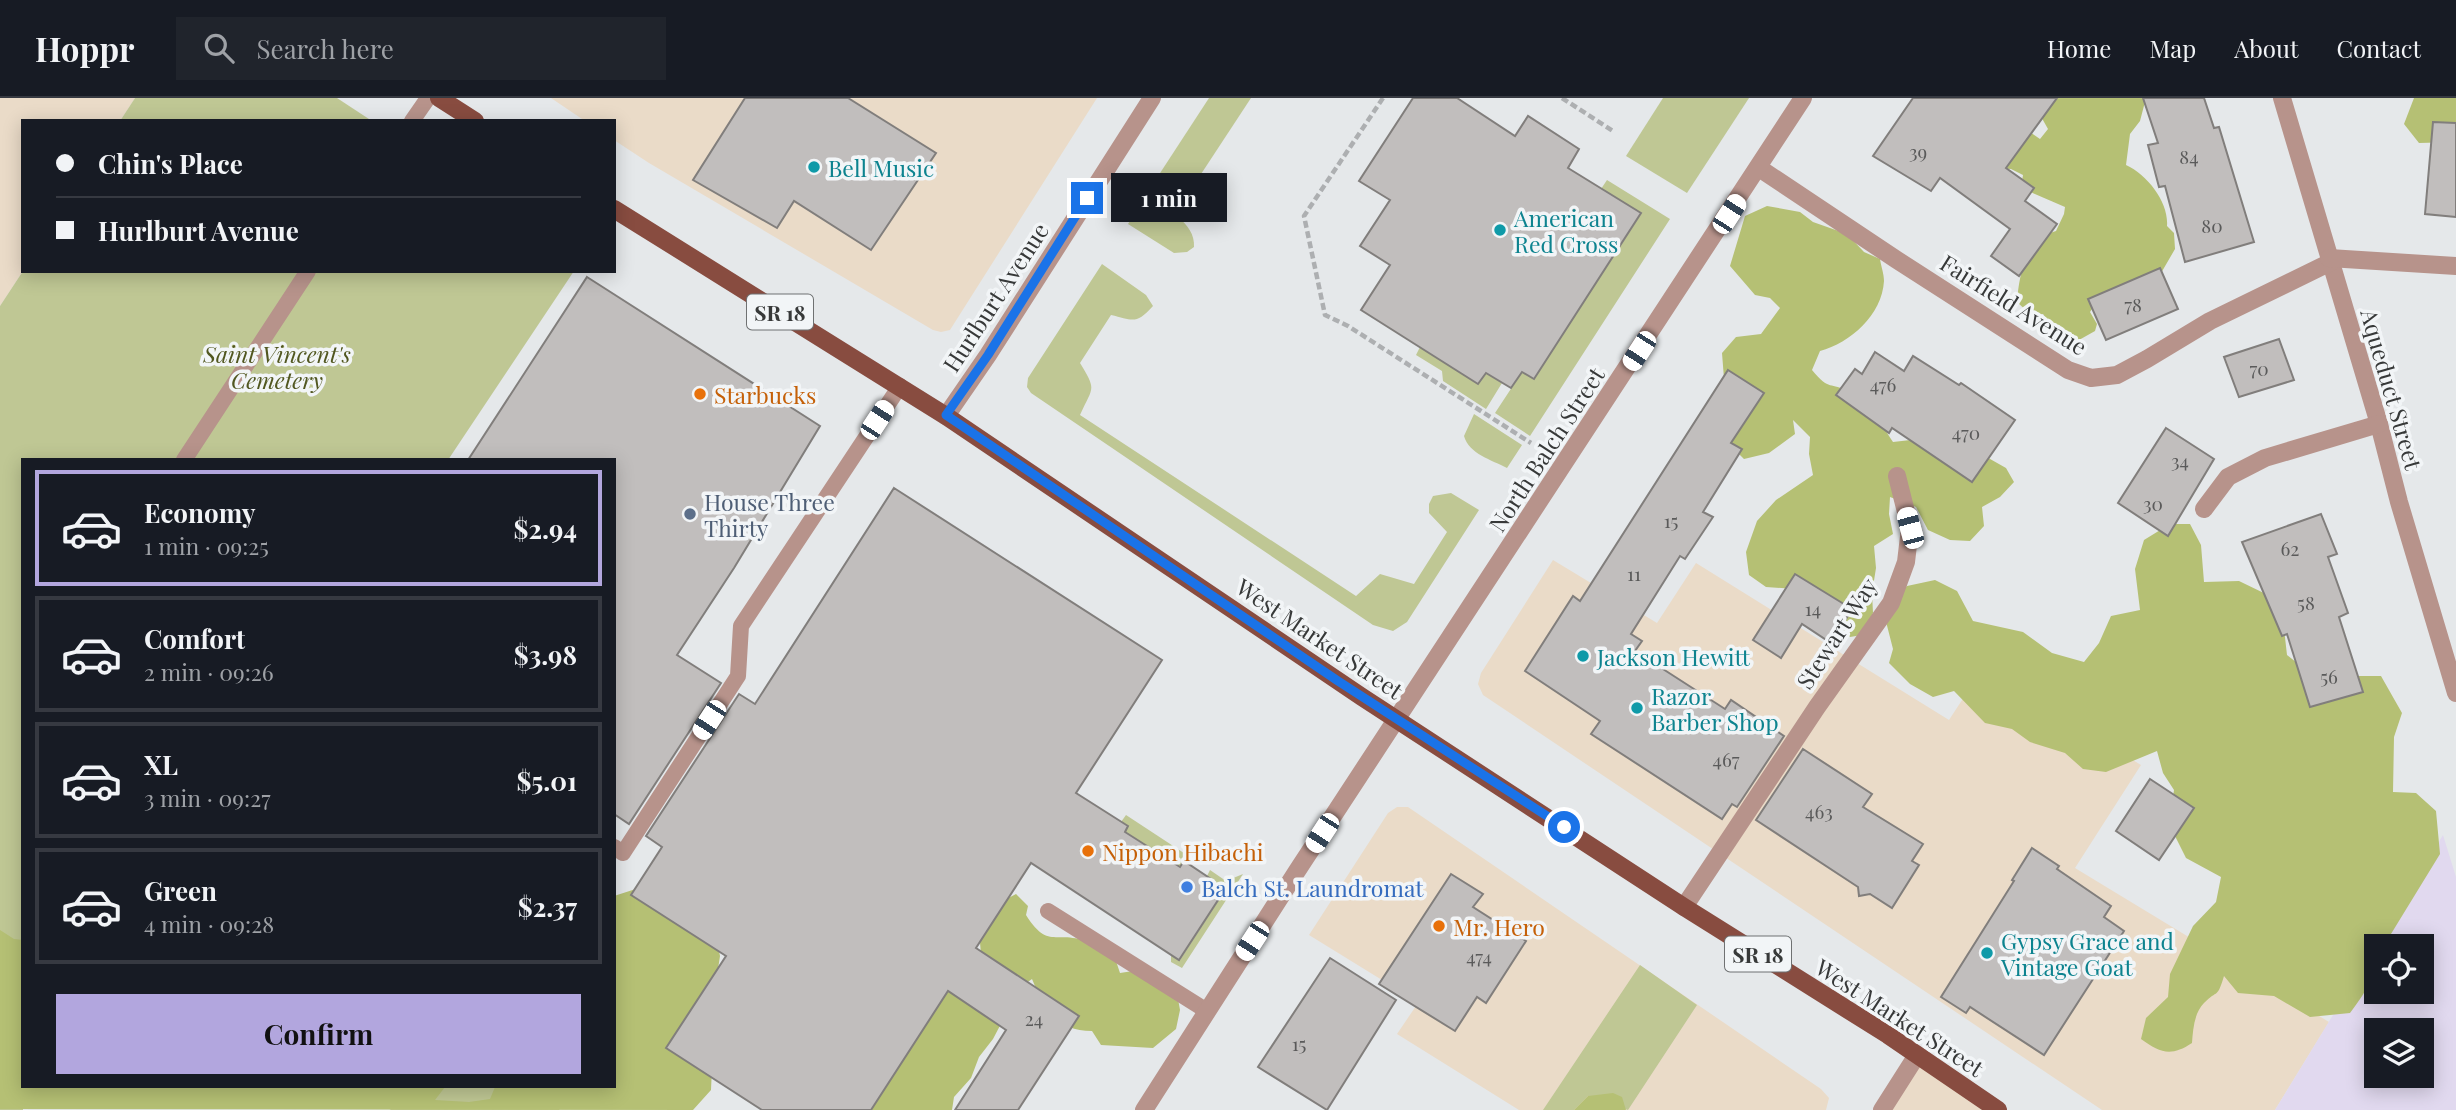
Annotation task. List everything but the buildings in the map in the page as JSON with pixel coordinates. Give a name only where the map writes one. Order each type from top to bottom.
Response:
[{"type":"main road","points":[[439,98],[472,119]]},
{"type":"main road","name":"West Market Street","points":[[616,210],[946,415],[1397,720],[1917,1055],[1995,1109]]},
{"type":"street","name":"Hurlburt Avenue","points":[[946,415],[988,355],[1152,98]]},
{"type":"street","name":"North Balch Street","points":[[1144,1110],[1803,98]]},
{"type":"street","name":"Aqueduct Street","points":[[2282,98],[2456,693]]},
{"type":"street","name":"Fairfield Avenue","points":[[1759,168],[2068,370],[2091,378],[2117,375],[2210,321],[2330,260]]},
{"type":"street","points":[[2330,260],[2456,266]]},
{"type":"street","points":[[2203,509],[2228,477],[2265,458],[2379,424]]},
{"type":"street","name":"Stewart Way","points":[[1685,907],[1817,707],[1891,603],[1906,562],[1910,528],[1896,476]]},
{"type":"street","points":[[1882,1110],[1917,1055]]},
{"type":"lane","points":[[413,119],[428,98]]},
{"type":"lane","points":[[185,458],[306,273]]},
{"type":"lane","points":[[616,849],[623,853],[738,676],[741,626],[900,386]]},
{"type":"lane","points":[[1048,911],[1208,1011]]},
{"type":"path","points":[[1383,98],[1304,216],[1325,315],[1348,326],[1531,443]]},
{"type":"path","points":[[1562,98],[1613,131]]},
{"type":"shaded area","points":[[0,98],[135,98],[121,119],[21,119],[22,273],[0,306]]},
{"type":"shaded area","points":[[551,98],[1097,98],[950,330],[941,332],[933,330],[649,163],[616,141],[616,119],[582,119]]},
{"type":"shaded area","points":[[1553,560],[1657,623],[1696,563],[1949,720],[1983,668],[2141,765],[2075,868],[2329,1022],[2275,1110],[2102,1110],[1483,695],[1478,684],[1481,673]]},
{"type":"shaded area","points":[[1397,807],[1408,807],[1821,1089],[1829,1098],[1826,1110],[1519,1110],[1397,1034],[1416,1006],[1382,980],[1309,935],[1388,813]]},
{"type":"shaded area","points":[[2443,835],[2456,877],[2456,1110],[2275,1110],[2364,964],[2364,1004],[2434,1004],[2434,934],[2383,934]]},
{"type":"shaded area","points":[[1917,1055],[2001,1110],[1882,1110]]},
{"type":"green space","points":[[135,98],[337,98],[369,119],[121,119]]},
{"type":"green space","points":[[1209,98],[1251,98],[1182,203],[1169,204],[1149,190]]},
{"type":"green space","points":[[1663,98],[1749,98],[1687,193],[1626,156]]},
{"type":"green space","points":[[2008,98],[2146,98],[2140,121],[2130,134],[2126,165],[2142,176],[2161,199],[2167,226],[2174,233],[2175,249],[2157,280],[2096,303],[2090,312],[2097,324],[2095,331],[2079,340],[2058,335],[2043,314],[2031,315],[2017,302],[2026,259],[2038,242],[2056,231],[2065,207],[2021,188],[2023,175],[2011,169],[1996,168],[2027,130],[2040,139],[2048,129],[2039,113]]},
{"type":"green space","points":[[2414,98],[2456,98],[2456,142],[2419,143],[2404,124]]},
{"type":"green space","points":[[1607,180],[1670,219],[1530,436],[1495,413],[1522,372],[1534,378],[1641,214],[1601,189]]},
{"type":"green space","points":[[1145,197],[1184,223],[1190,230],[1194,247],[1187,252],[1174,253],[1128,224]]},
{"type":"green space","points":[[1767,206],[1800,212],[1813,222],[1847,234],[1864,252],[1880,259],[1884,281],[1877,305],[1871,316],[1853,334],[1820,351],[1812,370],[1818,377],[1863,402],[1893,442],[1937,437],[1983,455],[2006,468],[2014,482],[2000,497],[1982,507],[1984,526],[1970,541],[1950,540],[1928,530],[1916,507],[1890,497],[1889,514],[1893,534],[1874,546],[1876,568],[1872,593],[1873,613],[1862,635],[1850,637],[1834,607],[1795,589],[1766,587],[1749,575],[1746,552],[1757,521],[1776,500],[1813,475],[1809,454],[1810,437],[1793,420],[1795,434],[1769,453],[1744,459],[1732,447],[1728,430],[1722,353],[1736,337],[1761,334],[1780,308],[1770,298],[1755,295],[1730,266],[1745,216]]},
{"type":"green space","points":[[1102,264],[1146,295],[1153,306],[1134,320],[1111,315],[1080,363],[1091,389],[1080,415],[1356,596],[1380,574],[1414,584],[1447,532],[1429,513],[1433,496],[1451,493],[1479,510],[1407,622],[1393,631],[1373,625],[1031,393],[1027,387],[1028,378]]},
{"type":"green space","name":"Saint Vincent's Cemetery","points":[[22,273],[573,273],[449,458],[21,458],[23,1110],[0,1110],[0,306]]},
{"type":"green space","points":[[1420,347],[1478,384],[1486,373],[1502,383],[1486,409],[1443,381],[1442,371],[1416,355]]},
{"type":"green space","points":[[1474,414],[1522,445],[1507,468],[1482,456],[1467,442],[1464,436]]},
{"type":"green space","points":[[2170,524],[2190,524],[2201,545],[2204,582],[2239,581],[2270,596],[2282,611],[2287,655],[2306,670],[2346,676],[2381,676],[2402,713],[2394,737],[2393,792],[2416,793],[2436,811],[2440,854],[2391,934],[2364,934],[2364,993],[2350,1013],[2310,1017],[2274,996],[2238,993],[2224,976],[2218,991],[2198,1012],[2192,1043],[2172,1052],[2154,1048],[2141,1039],[2146,1018],[2168,997],[2170,974],[2193,926],[2216,902],[2221,877],[2186,858],[2169,824],[2174,790],[2163,773],[2157,751],[2106,772],[2083,769],[2065,753],[2030,742],[2012,729],[1985,723],[1954,691],[1933,697],[1910,684],[1889,663],[1893,649],[1882,606],[1907,586],[1935,580],[1957,591],[1973,621],[2023,632],[2052,653],[2084,662],[2099,643],[2111,616],[2140,610],[2135,569],[2144,540]]},
{"type":"green space","points":[[1126,815],[1193,859],[1189,865],[1183,861],[1180,867],[1125,832],[1128,826],[1121,822]]},
{"type":"green space","points":[[1210,870],[1226,881],[1243,874],[1182,968],[1171,962],[1171,954],[1180,960],[1222,895],[1210,887],[1214,881],[1207,876]]},
{"type":"green space","points":[[645,886],[714,928],[720,956],[716,982],[711,1090],[693,1110],[0,1109],[0,930],[14,939],[21,940],[21,1088],[444,1088],[435,1100],[469,1102],[490,1099],[495,1088],[616,1088],[616,895]]},
{"type":"green space","points":[[1016,894],[1028,906],[1026,915],[1034,926],[1047,936],[1075,938],[1092,944],[1115,958],[1120,973],[1133,971],[1175,982],[1180,1010],[1176,1029],[1153,1048],[1101,1045],[1092,1031],[1069,1027],[1053,1016],[1032,979],[1014,992],[1004,1018],[979,1057],[971,1078],[954,1097],[952,1110],[861,1110],[878,1063],[981,954],[979,931],[999,903]]},
{"type":"green space","points":[[1640,965],[1697,1005],[1628,1110],[1588,1096],[1574,1110],[1543,1110]]},
{"type":"green space","points":[[357,1088],[573,1088],[559,1110],[391,1110]]},
{"type":"green space","points":[[1613,1093],[1622,1097],[1626,1110],[1574,1110],[1588,1096]]},
{"type":"place","name":"Bell Music","points":[[814,167]]},
{"type":"place","name":"American Red Cross","points":[[1500,230]]},
{"type":"place","name":"Starbucks","points":[[700,394]]},
{"type":"place","name":"House Three Thirty","points":[[690,514]]},
{"type":"place","name":"Jackson Hewitt","points":[[1583,656]]},
{"type":"place","name":"Razor Barber Shop","points":[[1637,708]]},
{"type":"place","name":"Nippon Hibachi","points":[[1088,851]]},
{"type":"place","name":"Balch St. Laundromat","points":[[1187,887]]},
{"type":"place","name":"Mr. Hero","points":[[1439,926]]},
{"type":"place","name":"Gypsy Grace and Vintage Goat","points":[[1987,953]]},
{"type":"route","points":[[1087,198],[988,355],[946,415],[1338,681],[1564,827]]}]
